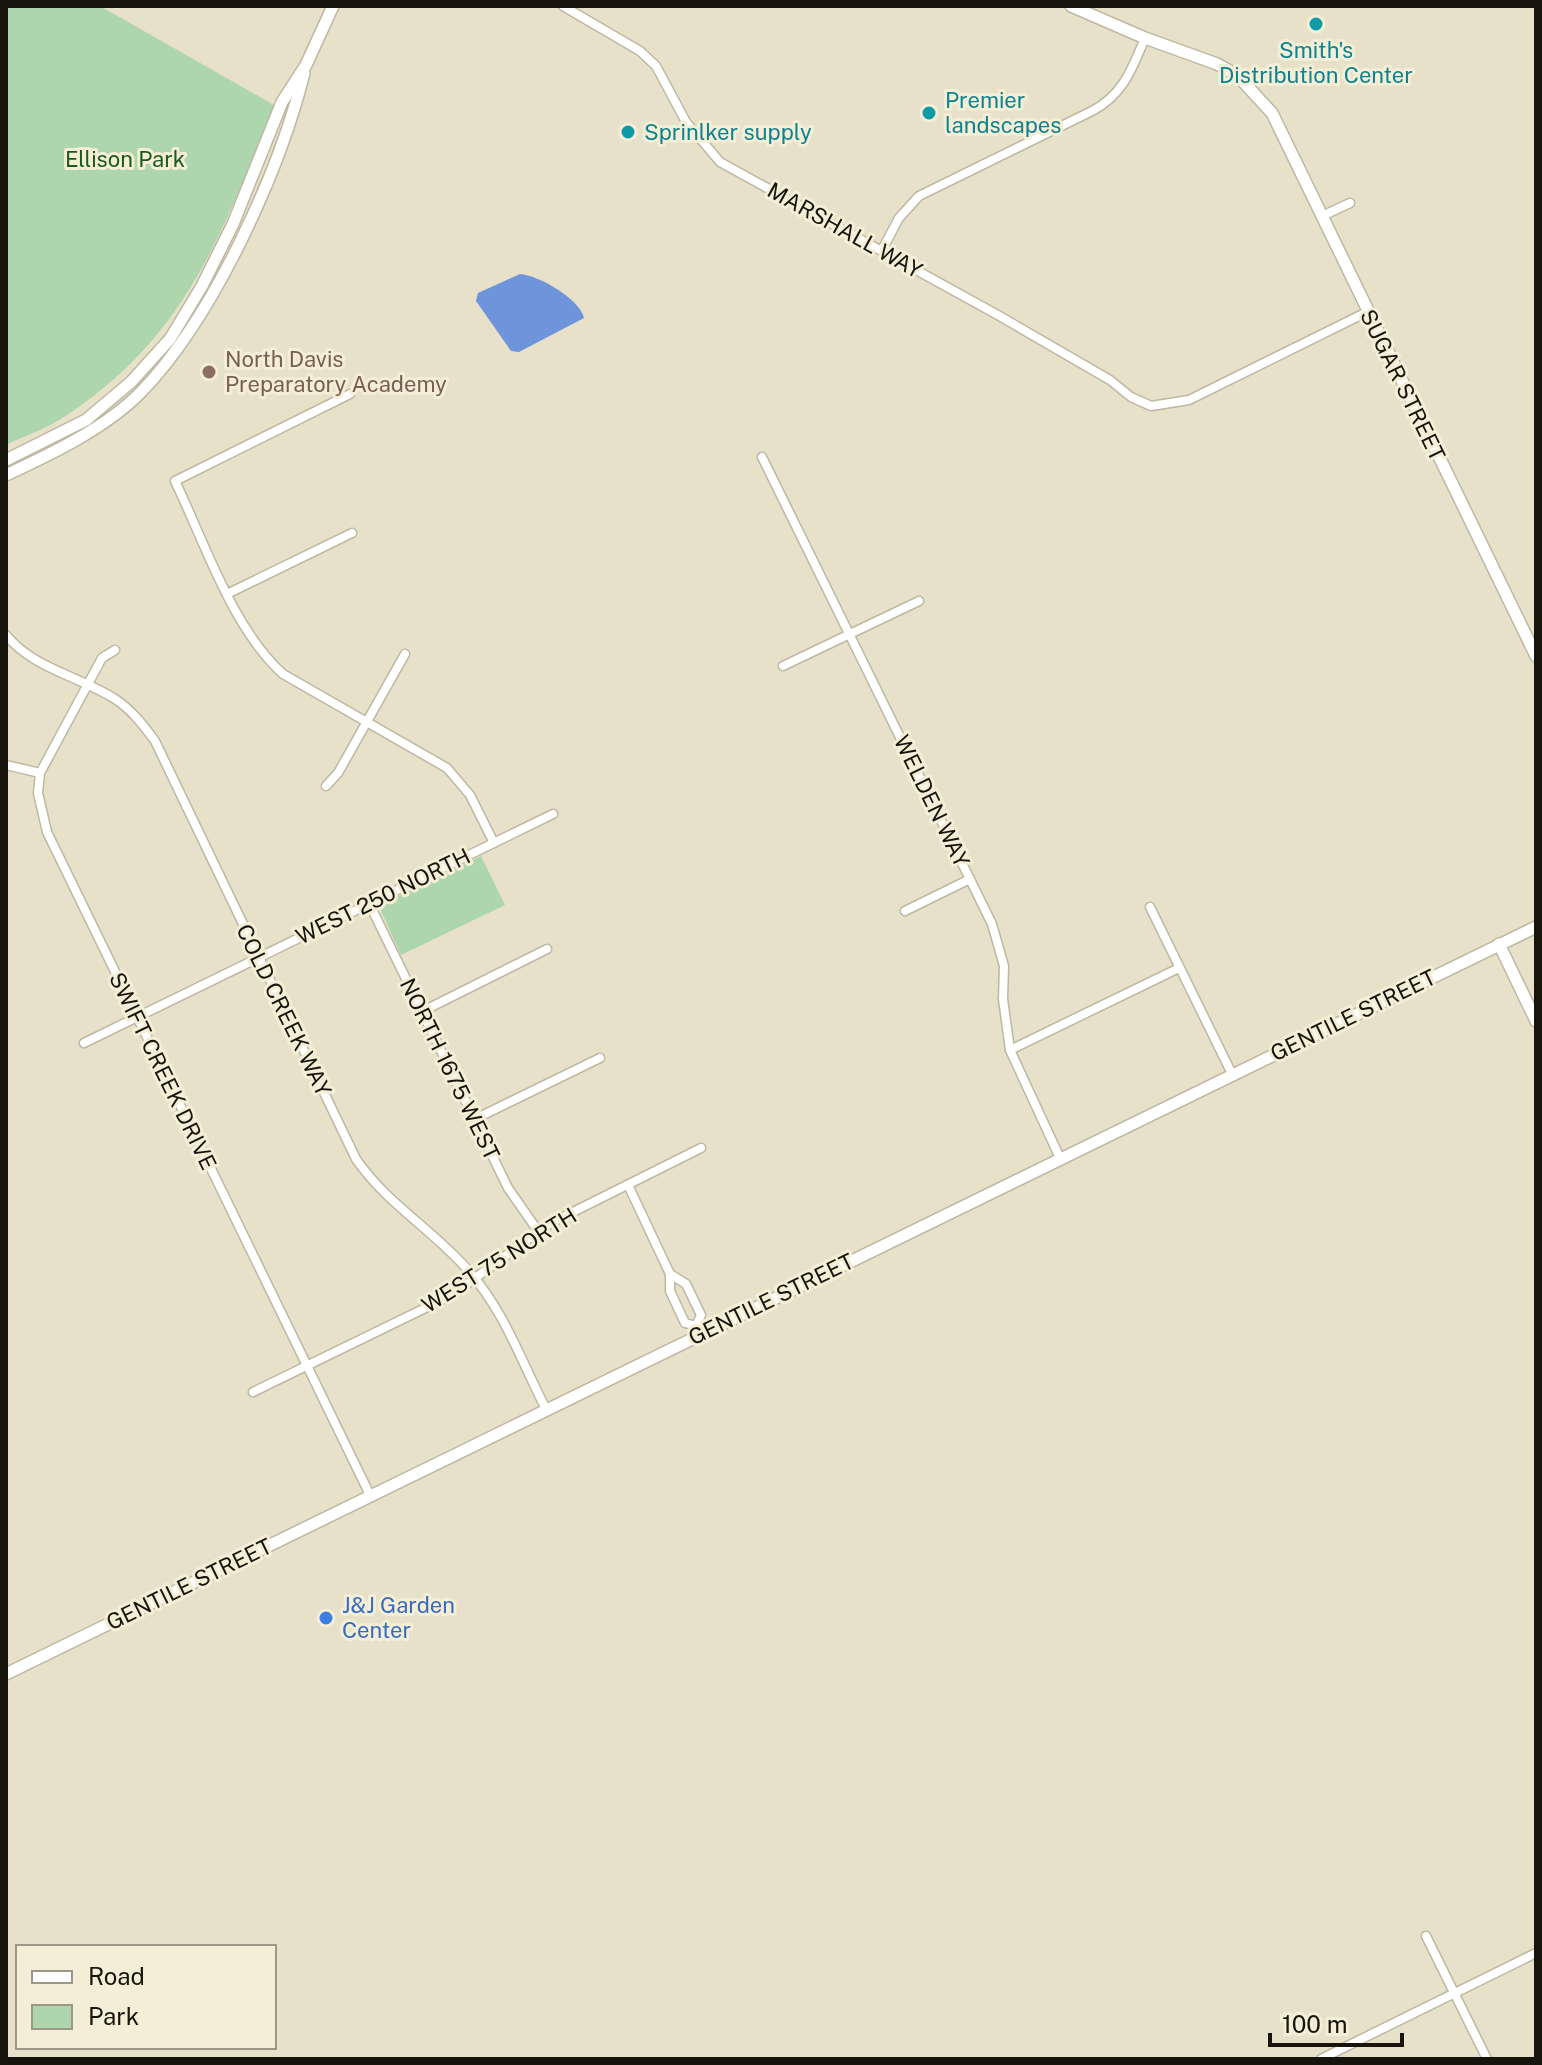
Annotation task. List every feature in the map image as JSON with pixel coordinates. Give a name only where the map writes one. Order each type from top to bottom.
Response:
[{"type":"main road","points":[[6,460],[86,420],[131,382],[170,339],[233,224],[282,102],[306,65],[333,6]]},
{"type":"main road","name":"SUGAR STREET","points":[[1071,6],[1237,75],[1272,113],[1536,656]]},
{"type":"main road","points":[[6,475],[87,431],[140,393],[177,346],[214,293],[245,230],[295,110],[306,65]]},
{"type":"main road","name":"GENTILE STREET","points":[[6,1674],[546,1409],[698,1330],[1536,927]]},
{"type":"main road","points":[[1499,944],[1536,1021]]},
{"type":"street","name":"MARSHALL WAY","points":[[563,6],[640,51],[656,66],[686,122],[720,162],[882,250],[1151,406],[1167,406],[1189,400],[1367,312]]},
{"type":"street","points":[[882,250],[899,218],[919,196],[1103,105],[1115,96],[1126,81],[1145,38]]},
{"type":"street","points":[[1322,216],[1350,203]]},
{"type":"street","points":[[350,394],[175,481],[248,633],[265,658],[283,674],[447,768],[470,795],[494,843]]},
{"type":"street","name":"WELDEN WAY","points":[[762,457],[992,924],[1004,966],[1003,999],[1010,1050],[1060,1158]]},
{"type":"street","points":[[229,593],[352,533]]},
{"type":"street","points":[[783,666],[919,601]]},
{"type":"street","name":"COLD CREEK WAY","points":[[6,635],[34,660],[87,685],[130,711],[155,741],[356,1159],[385,1197],[431,1231],[476,1279],[514,1339],[546,1409]]},
{"type":"street","points":[[6,765],[40,773],[102,658],[115,650]]},
{"type":"street","points":[[326,786],[338,773],[405,654]]},
{"type":"street","name":"SWIFT CREEK DRIVE","points":[[40,773],[38,793],[47,832],[370,1495]]},
{"type":"street","name":"WEST 250 NORTH","points":[[84,1043],[553,814]]},
{"type":"street","points":[[905,911],[970,879]]},
{"type":"street","name":"NORTH 1675 WEST","points":[[369,903],[508,1188],[538,1231]]},
{"type":"street","points":[[1150,907],[1232,1074]]},
{"type":"street","points":[[423,1011],[547,949]]},
{"type":"street","points":[[1010,1050],[1179,968]]},
{"type":"street","points":[[475,1119],[600,1058]]},
{"type":"street","name":"WEST 75 NORTH","points":[[253,1392],[452,1295],[538,1231],[701,1148]]},
{"type":"street","points":[[628,1185],[670,1274],[670,1291],[685,1323],[698,1330],[701,1315],[686,1284],[670,1274]]},
{"type":"street","points":[[1426,1936],[1487,2059]]},
{"type":"street","points":[[1321,2059],[1536,1953]]},
{"type":"green space","name":"Ellison Park","points":[[6,6],[100,6],[274,105],[218,238],[172,315],[143,351],[109,384],[60,420],[6,445]]},
{"type":"green space","points":[[481,856],[505,905],[401,955],[381,911],[384,903]]},
{"type":"water","points":[[520,274],[557,289],[575,303],[584,318],[519,352],[511,351],[476,301],[478,293]]},
{"type":"place","name":"Smith's Distribution Center","points":[[1316,24]]},
{"type":"place","name":"Premier landscapes","points":[[929,113]]},
{"type":"place","name":"Sprinlker supply","points":[[628,132]]},
{"type":"place","name":"North Davis Preparatory Academy","points":[[209,372]]},
{"type":"place","name":"J&J Garden Center","points":[[326,1618]]}]
